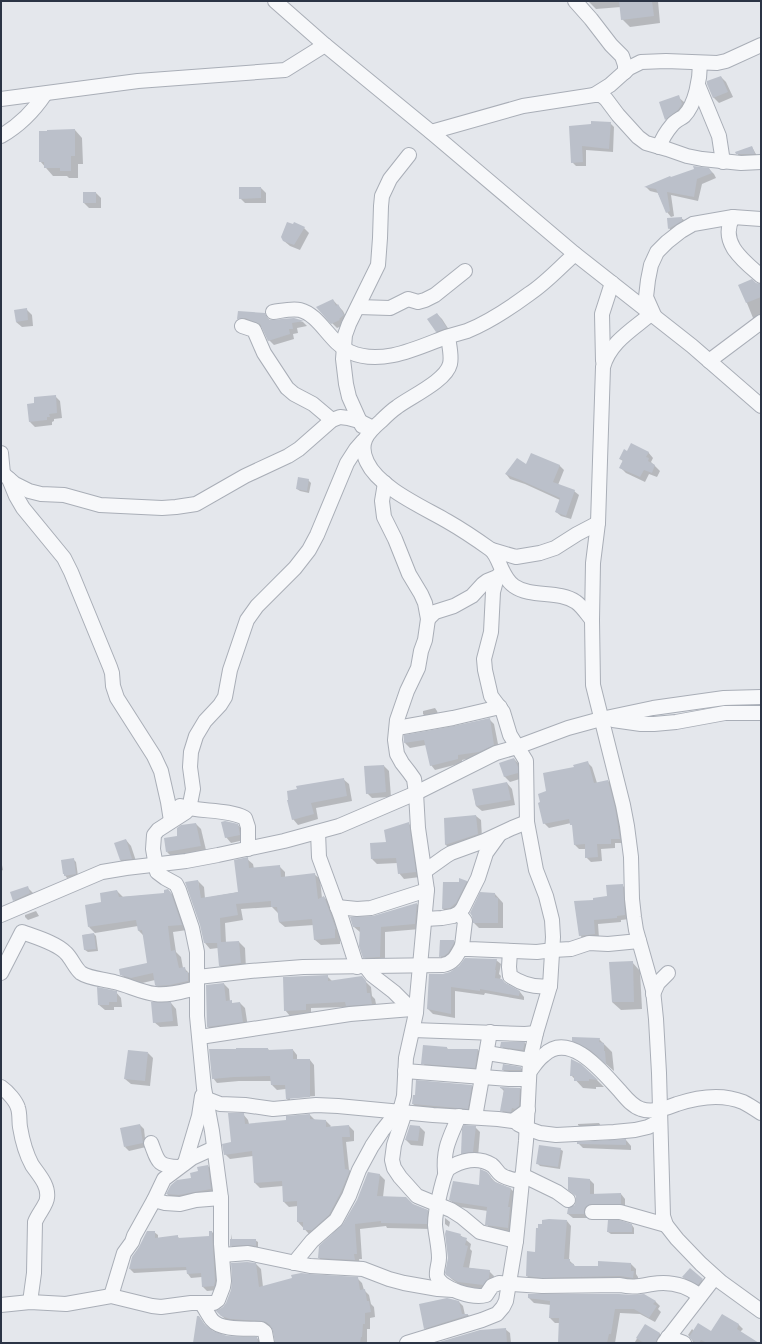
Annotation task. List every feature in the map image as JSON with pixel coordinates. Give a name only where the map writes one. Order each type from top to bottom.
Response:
[{"type":"street","points":[[275,1],[325,46],[431,132],[575,254],[709,361],[761,406]]},
{"type":"street","points":[[575,1],[611,45],[622,56],[625,65],[625,72]]},
{"type":"street","points":[[594,95],[610,85],[635,64],[641,62],[666,61],[716,64],[761,45]]},
{"type":"street","points":[[1,99],[138,81],[285,70],[325,46]]},
{"type":"street","points":[[659,147],[672,125],[684,116],[690,107],[698,85],[700,63]]},
{"type":"street","points":[[698,85],[719,136],[723,162]]},
{"type":"street","points":[[1,136],[19,124],[33,110],[45,94]]},
{"type":"street","points":[[431,132],[522,106],[594,95],[601,96],[606,99],[638,137],[646,143],[667,148],[687,156],[723,162],[761,162]]},
{"type":"street","points":[[368,435],[359,421],[349,397],[344,371],[343,348],[345,335],[349,324],[378,265],[382,196],[390,179],[409,155]]},
{"type":"street","points":[[733,217],[730,222],[730,243],[733,249],[748,266],[761,276]]},
{"type":"street","points":[[653,316],[646,297],[651,265],[657,252],[667,242],[680,231],[693,224],[733,217],[761,219]]},
{"type":"street","points":[[273,312],[299,310],[306,312],[316,319],[343,348],[358,355],[383,357],[422,347],[485,322],[531,293],[575,254]]},
{"type":"street","points":[[358,307],[390,308],[408,299],[418,302],[425,300],[435,295],[466,271]]},
{"type":"street","points":[[612,283],[602,314],[604,350],[598,523],[593,562],[593,685],[623,805],[627,826],[635,924],[653,994],[656,1019],[660,1115],[662,1216],[666,1225],[677,1239],[715,1277],[761,1311]]},
{"type":"street","points":[[603,367],[606,357],[617,342],[653,316]]},
{"type":"street","points":[[709,361],[761,322]]},
{"type":"street","points":[[242,326],[254,330],[264,353],[287,388],[294,394],[313,404],[332,420]]},
{"type":"street","points":[[1,1305],[30,1302],[66,1304],[111,1296],[161,1307],[201,1304],[218,1300],[224,1281],[221,1244],[221,1198],[205,1094],[197,1016],[197,952],[183,898],[176,884],[157,872],[153,849],[154,835],[158,830],[186,812],[189,808],[192,789],[190,768],[191,752],[196,736],[202,725],[210,714],[220,705],[225,697],[230,670],[246,620],[257,606],[295,568],[309,550],[317,535],[347,463],[368,435],[395,408],[434,383],[443,374],[450,363],[448,337]]},
{"type":"street","points":[[4,475],[29,491],[41,494],[64,496],[100,505],[162,508],[188,506],[196,504],[245,476],[288,456],[332,420],[340,417],[359,421]]},
{"type":"street","points":[[368,435],[363,450],[368,465],[374,473],[385,483],[419,506],[465,532],[492,550],[516,557],[540,553],[556,548],[576,534],[598,523]]},
{"type":"street","points":[[1,453],[4,475],[23,508],[64,558],[71,572],[112,673],[113,686],[117,698],[154,756],[161,771],[171,821]]},
{"type":"street","points":[[385,483],[382,501],[384,517],[395,539],[409,574],[425,603],[428,619],[425,640],[421,651],[418,668],[412,678],[397,720],[395,740],[397,754],[402,764],[414,779],[418,828],[427,890],[413,1030],[406,1058],[403,1102],[392,1160],[394,1168],[417,1196],[462,1216],[480,1232],[516,1241]]},
{"type":"street","points":[[407,1343],[497,1314],[506,1301],[516,1241],[528,1110],[530,1070],[536,1033],[550,986],[553,950],[552,920],[546,896],[536,870],[527,822],[526,761],[510,735],[506,718],[500,707],[491,696],[485,670],[484,659],[491,632],[493,592],[499,574],[492,550]]},
{"type":"street","points":[[499,574],[515,587],[524,591],[565,597],[573,600],[592,620]]},
{"type":"street","points":[[428,619],[435,612],[454,606],[472,596],[487,580],[499,574]]},
{"type":"street","points":[[1,915],[102,872],[186,861],[339,826],[416,793],[496,753],[517,747],[568,728],[601,719],[653,708],[724,698],[761,697]]},
{"type":"street","points":[[397,728],[453,718],[500,707]]},
{"type":"street","points":[[601,719],[641,724],[654,724],[676,722],[725,713],[761,713]]},
{"type":"street","points":[[168,802],[189,808],[245,818],[248,827],[248,848]]},
{"type":"street","points":[[425,871],[446,856],[527,822]]},
{"type":"street","points":[[318,832],[319,857],[337,907],[362,967],[394,992],[414,1011]]},
{"type":"street","points":[[425,919],[442,918],[459,913],[478,878],[486,853],[499,835]]},
{"type":"street","points":[[337,907],[357,909],[371,908],[427,890]]},
{"type":"street","points":[[1,972],[22,932],[52,944],[65,952],[77,969],[83,974],[117,982],[155,994],[167,994],[198,983],[250,970],[303,967],[391,967],[443,965],[454,961],[462,946],[466,921],[459,913]]},
{"type":"street","points":[[462,946],[470,950],[536,952],[571,950],[589,943],[608,944],[639,941]]},
{"type":"street","points":[[510,951],[510,976],[533,987],[550,986]]},
{"type":"street","points":[[391,967],[394,992]]},
{"type":"street","points":[[653,994],[658,983],[668,973]]},
{"type":"street","points":[[200,1037],[350,1014],[414,1011]]},
{"type":"street","points":[[413,1030],[525,1034],[536,1033]]},
{"type":"street","points":[[475,1117],[490,1032]]},
{"type":"street","points":[[405,1071],[509,1079],[530,1070],[544,1054],[553,1048],[564,1048],[578,1051],[592,1061],[632,1104],[642,1110],[660,1115]]},
{"type":"street","points":[[486,1053],[530,1070]]},
{"type":"street","points":[[1,1087],[18,1107],[22,1137],[25,1147],[47,1192],[46,1203],[37,1216],[35,1222],[34,1273],[30,1302]]},
{"type":"street","points":[[205,1094],[220,1104],[245,1105],[273,1109],[316,1105],[360,1107],[401,1112],[513,1121],[540,1133],[556,1135],[614,1132],[648,1127],[660,1115],[705,1097],[733,1098],[744,1102],[761,1113]]},
{"type":"street","points":[[182,1165],[205,1094]]},
{"type":"street","points":[[513,1121],[528,1110]]},
{"type":"street","points":[[294,1263],[312,1241],[336,1220],[349,1196],[359,1170],[379,1136],[401,1112]]},
{"type":"street","points":[[455,1291],[440,1281],[437,1274],[439,1256],[435,1226],[437,1205],[445,1172],[445,1151],[459,1116]]},
{"type":"street","points":[[151,1143],[160,1163],[156,1194],[165,1204],[187,1203],[196,1200],[221,1198]]},
{"type":"street","points":[[111,1296],[124,1253],[132,1242],[164,1179],[182,1165],[214,1148]]},
{"type":"street","points":[[445,1172],[453,1165],[465,1161],[480,1161],[491,1165],[500,1175],[505,1178],[521,1178],[557,1192],[568,1200]]},
{"type":"street","points":[[160,1163],[164,1165],[182,1165]]},
{"type":"street","points":[[592,1212],[620,1212],[666,1225]]},
{"type":"street","points":[[222,1255],[248,1254],[310,1266],[363,1269],[404,1283],[455,1291],[470,1295],[482,1296],[488,1293],[495,1284],[510,1283],[542,1286],[620,1286],[631,1288],[659,1283],[673,1283],[684,1286],[700,1296]]},
{"type":"street","points":[[684,1343],[666,1340],[715,1277]]},
{"type":"street","points":[[201,1304],[211,1319],[216,1323],[231,1328],[261,1329],[265,1332],[267,1343]]},
{"type":"building","points":[[619,1],[652,1],[654,16],[621,20]]},
{"type":"building","points":[[721,76],[728,92],[713,98],[707,81]]},
{"type":"building","points":[[679,95],[682,104],[678,110],[665,120],[659,102]]},
{"type":"building","points":[[591,121],[611,122],[609,149],[582,146],[583,162],[571,163],[569,126],[591,124]]},
{"type":"building","points":[[75,129],[75,156],[71,156],[71,171],[60,171],[60,168],[44,168],[44,162],[39,162],[39,131]]},
{"type":"building","points":[[752,146],[755,154],[736,154],[735,152]]},
{"type":"building","points":[[693,166],[709,168],[712,173],[697,179],[694,197],[667,192],[670,211],[666,213],[656,189],[644,187],[670,176],[671,177],[694,169]]},
{"type":"building","points":[[239,187],[261,187],[261,198],[239,199]]},
{"type":"building","points":[[83,192],[96,192],[96,203],[83,203]]},
{"type":"building","points":[[682,217],[682,221],[668,229],[667,218]]},
{"type":"building","points":[[287,222],[293,224],[294,222],[305,227],[294,245],[283,241],[281,237]]},
{"type":"building","points":[[752,279],[756,283],[761,284],[761,297],[746,303],[738,285]]},
{"type":"building","points":[[333,299],[336,306],[338,304],[344,315],[339,319],[340,320],[331,324],[316,307]]},
{"type":"building","points":[[27,308],[28,320],[16,322],[14,310]]},
{"type":"building","points":[[238,311],[265,313],[267,318],[270,320],[294,318],[304,321],[292,323],[293,329],[289,329],[290,334],[268,341],[260,324],[245,318],[237,319]]},
{"type":"building","points":[[437,313],[447,328],[436,332],[427,319]]},
{"type":"building","points":[[56,395],[57,413],[49,414],[50,417],[47,417],[47,420],[29,422],[27,404],[34,403],[34,397]]},
{"type":"building","points":[[631,443],[649,452],[646,457],[649,458],[648,461],[655,465],[652,473],[644,470],[640,477],[619,468],[623,460],[619,459],[624,449],[627,451]]},
{"type":"building","points":[[531,453],[560,465],[553,482],[575,490],[566,516],[555,512],[560,498],[505,474],[517,458],[526,464]]},
{"type":"building","points":[[298,477],[309,479],[307,491],[296,489]]},
{"type":"building","points":[[490,718],[494,745],[479,752],[458,755],[458,759],[430,766],[424,740],[404,743],[404,735]]},
{"type":"building","points":[[514,758],[518,767],[518,773],[504,777],[499,763]]},
{"type":"building","points":[[588,761],[594,783],[608,780],[615,807],[620,839],[611,839],[611,844],[597,844],[598,857],[585,858],[585,844],[574,845],[572,825],[570,825],[569,819],[543,824],[538,803],[540,802],[538,794],[546,791],[543,773],[574,767],[573,765]]},
{"type":"building","points":[[384,765],[386,792],[366,794],[364,766]]},
{"type":"building","points":[[344,778],[347,796],[311,803],[314,814],[292,820],[287,800],[287,791],[297,789],[296,786]]},
{"type":"building","points":[[507,782],[511,800],[476,806],[472,789]]},
{"type":"building","points":[[476,815],[478,834],[445,845],[444,818]]},
{"type":"building","points":[[225,821],[238,824],[240,835],[225,838],[221,822]]},
{"type":"building","points":[[409,822],[416,872],[398,874],[396,858],[371,859],[370,843],[386,842],[384,830]]},
{"type":"building","points":[[196,823],[201,846],[166,852],[164,838],[177,836],[177,828],[181,825]]},
{"type":"building","points":[[126,839],[132,859],[120,860],[114,843]]},
{"type":"building","points":[[248,857],[249,868],[280,865],[281,877],[315,873],[318,899],[324,896],[336,929],[335,938],[314,940],[312,919],[279,922],[277,907],[271,907],[271,901],[236,904],[238,915],[220,918],[221,942],[239,941],[241,963],[219,966],[217,943],[204,943],[200,925],[185,882],[198,880],[201,898],[238,892],[234,860]]},
{"type":"building","points":[[74,858],[76,874],[64,876],[61,860]]},
{"type":"building","points":[[459,878],[467,881],[456,903],[450,908],[442,909],[443,882],[459,882]]},
{"type":"building","points":[[623,884],[625,915],[617,916],[617,918],[594,920],[595,934],[579,936],[574,901],[593,900],[593,898],[607,896],[606,885]]},
{"type":"building","points":[[28,886],[30,893],[13,901],[10,892]]},
{"type":"building","points":[[168,889],[171,893],[182,925],[168,926],[171,951],[175,950],[179,968],[185,967],[186,972],[188,972],[188,981],[156,986],[153,973],[131,978],[120,975],[119,969],[147,963],[142,930],[138,931],[136,920],[88,927],[85,905],[101,902],[100,893],[117,890],[119,897],[164,893],[164,890]]},
{"type":"building","points":[[480,892],[495,893],[495,897],[498,898],[498,923],[473,923],[470,913]]},
{"type":"building","points":[[417,903],[415,924],[381,927],[380,957],[363,958],[359,946],[360,927],[353,927],[350,917],[373,916]]},
{"type":"building","points":[[94,933],[96,949],[84,950],[82,935]]},
{"type":"building","points":[[440,940],[454,940],[454,943],[448,953],[439,957]]},
{"type":"building","points":[[465,958],[497,959],[495,978],[502,979],[505,983],[520,991],[519,996],[480,989],[480,991],[451,987],[451,1014],[427,1009],[429,974],[443,974],[450,972],[459,966]]},
{"type":"building","points":[[633,961],[634,1002],[612,1002],[609,962]]},
{"type":"building","points":[[328,975],[328,981],[362,976],[366,981],[367,993],[370,993],[372,1004],[346,1006],[345,1002],[306,1004],[306,1010],[284,1011],[283,977]]},
{"type":"building","points":[[224,983],[226,1001],[232,1000],[232,1003],[240,1002],[243,1022],[207,1027],[206,985]]},
{"type":"building","points":[[97,987],[117,991],[117,1002],[109,1002],[109,1005],[98,1005]]},
{"type":"building","points":[[151,1002],[171,1002],[173,1021],[153,1023]]},
{"type":"building","points":[[572,1037],[600,1038],[599,1042],[604,1043],[606,1064],[590,1050],[572,1041]]},
{"type":"building","points":[[501,1042],[525,1042],[523,1050],[500,1047]]},
{"type":"building","points":[[423,1045],[447,1047],[447,1049],[478,1049],[475,1068],[421,1064]]},
{"type":"building","points":[[268,1048],[268,1050],[293,1049],[293,1059],[310,1059],[310,1097],[286,1099],[285,1085],[271,1085],[270,1076],[212,1079],[209,1049]]},
{"type":"building","points":[[128,1050],[148,1052],[145,1081],[124,1079]]},
{"type":"building","points":[[571,1059],[581,1064],[598,1080],[589,1079],[589,1081],[574,1081],[574,1076],[570,1076]]},
{"type":"building","points":[[503,1064],[521,1067],[521,1070],[502,1070]]},
{"type":"building","points":[[416,1080],[472,1085],[468,1109],[412,1104],[413,1095],[415,1095]]},
{"type":"building","points":[[500,1087],[520,1088],[519,1106],[515,1109],[512,1108],[511,1112],[500,1111],[504,1089]]},
{"type":"building","points":[[228,1113],[244,1113],[245,1124],[286,1120],[286,1116],[310,1114],[310,1119],[326,1120],[326,1127],[349,1125],[350,1137],[342,1137],[345,1169],[350,1170],[329,1215],[311,1231],[303,1230],[303,1222],[297,1222],[297,1201],[283,1202],[282,1181],[254,1183],[252,1151],[224,1155],[222,1144],[231,1142]]},
{"type":"building","points":[[140,1124],[143,1143],[124,1147],[120,1128]]},
{"type":"building","points":[[410,1125],[420,1126],[418,1141],[405,1140]]},
{"type":"building","points":[[464,1125],[476,1126],[473,1152],[461,1154],[462,1129]]},
{"type":"building","points":[[626,1139],[626,1145],[577,1144],[577,1142]]},
{"type":"building","points":[[539,1145],[561,1148],[558,1167],[536,1164]]},
{"type":"building","points":[[208,1165],[211,1189],[179,1195],[166,1194],[171,1185],[177,1180],[191,1178],[190,1173],[198,1171],[197,1167]]},
{"type":"building","points":[[480,1169],[487,1172],[491,1179],[497,1183],[511,1188],[508,1207],[510,1207],[508,1228],[485,1225],[487,1207],[449,1200],[453,1181],[479,1185]]},
{"type":"building","points":[[368,1172],[380,1174],[377,1196],[406,1197],[413,1204],[428,1210],[427,1224],[381,1223],[381,1221],[355,1224],[357,1254],[354,1254],[355,1260],[318,1258],[319,1246],[343,1224],[357,1200]]},
{"type":"building","points":[[568,1177],[590,1179],[590,1194],[621,1193],[621,1204],[592,1204],[585,1207],[584,1214],[567,1214],[568,1208],[575,1205],[576,1200],[576,1196],[568,1190]]},
{"type":"building","points":[[542,1220],[567,1220],[564,1259],[570,1259],[570,1263],[574,1264],[574,1266],[598,1266],[598,1261],[631,1263],[631,1271],[634,1271],[633,1278],[620,1276],[542,1278],[526,1276],[527,1251],[535,1252],[536,1228],[538,1228],[538,1224],[542,1224]]},
{"type":"building","points":[[608,1220],[619,1220],[632,1224],[632,1232],[607,1232]]},
{"type":"building","points":[[446,1230],[461,1234],[460,1236],[467,1238],[465,1245],[468,1246],[463,1267],[490,1270],[489,1278],[483,1285],[458,1282],[446,1275],[445,1273],[448,1258],[445,1234]]},
{"type":"building","points":[[147,1231],[155,1231],[155,1238],[178,1235],[178,1238],[209,1236],[209,1231],[212,1231],[214,1286],[202,1287],[201,1273],[187,1274],[186,1267],[129,1269],[132,1257]]},
{"type":"building","points":[[230,1239],[256,1239],[256,1246],[230,1246]]},
{"type":"building","points":[[231,1263],[256,1263],[259,1287],[292,1278],[291,1275],[301,1273],[358,1277],[360,1290],[365,1289],[371,1312],[365,1313],[365,1324],[363,1324],[360,1343],[275,1343],[273,1330],[266,1322],[230,1319],[221,1316],[216,1311],[223,1307],[226,1303],[231,1290]]},
{"type":"building","points":[[690,1268],[703,1279],[698,1285],[682,1277]]},
{"type":"building","points":[[528,1294],[644,1294],[656,1301],[653,1304],[657,1306],[649,1318],[634,1309],[615,1309],[611,1334],[609,1334],[607,1343],[558,1343],[559,1318],[549,1318],[550,1301],[528,1298]]},
{"type":"building","points":[[447,1298],[459,1301],[462,1314],[468,1315],[424,1329],[419,1304]]},
{"type":"building","points":[[722,1314],[739,1324],[737,1329],[759,1343],[704,1343],[705,1342],[701,1340],[697,1343],[689,1337],[698,1323],[711,1331]]},
{"type":"building","points":[[197,1316],[199,1316],[205,1325],[213,1331],[227,1336],[257,1337],[258,1343],[193,1343]]},
{"type":"building","points":[[645,1324],[660,1333],[656,1343],[644,1343],[636,1338]]},
{"type":"building","points":[[506,1328],[507,1343],[436,1343],[480,1330]]}]
